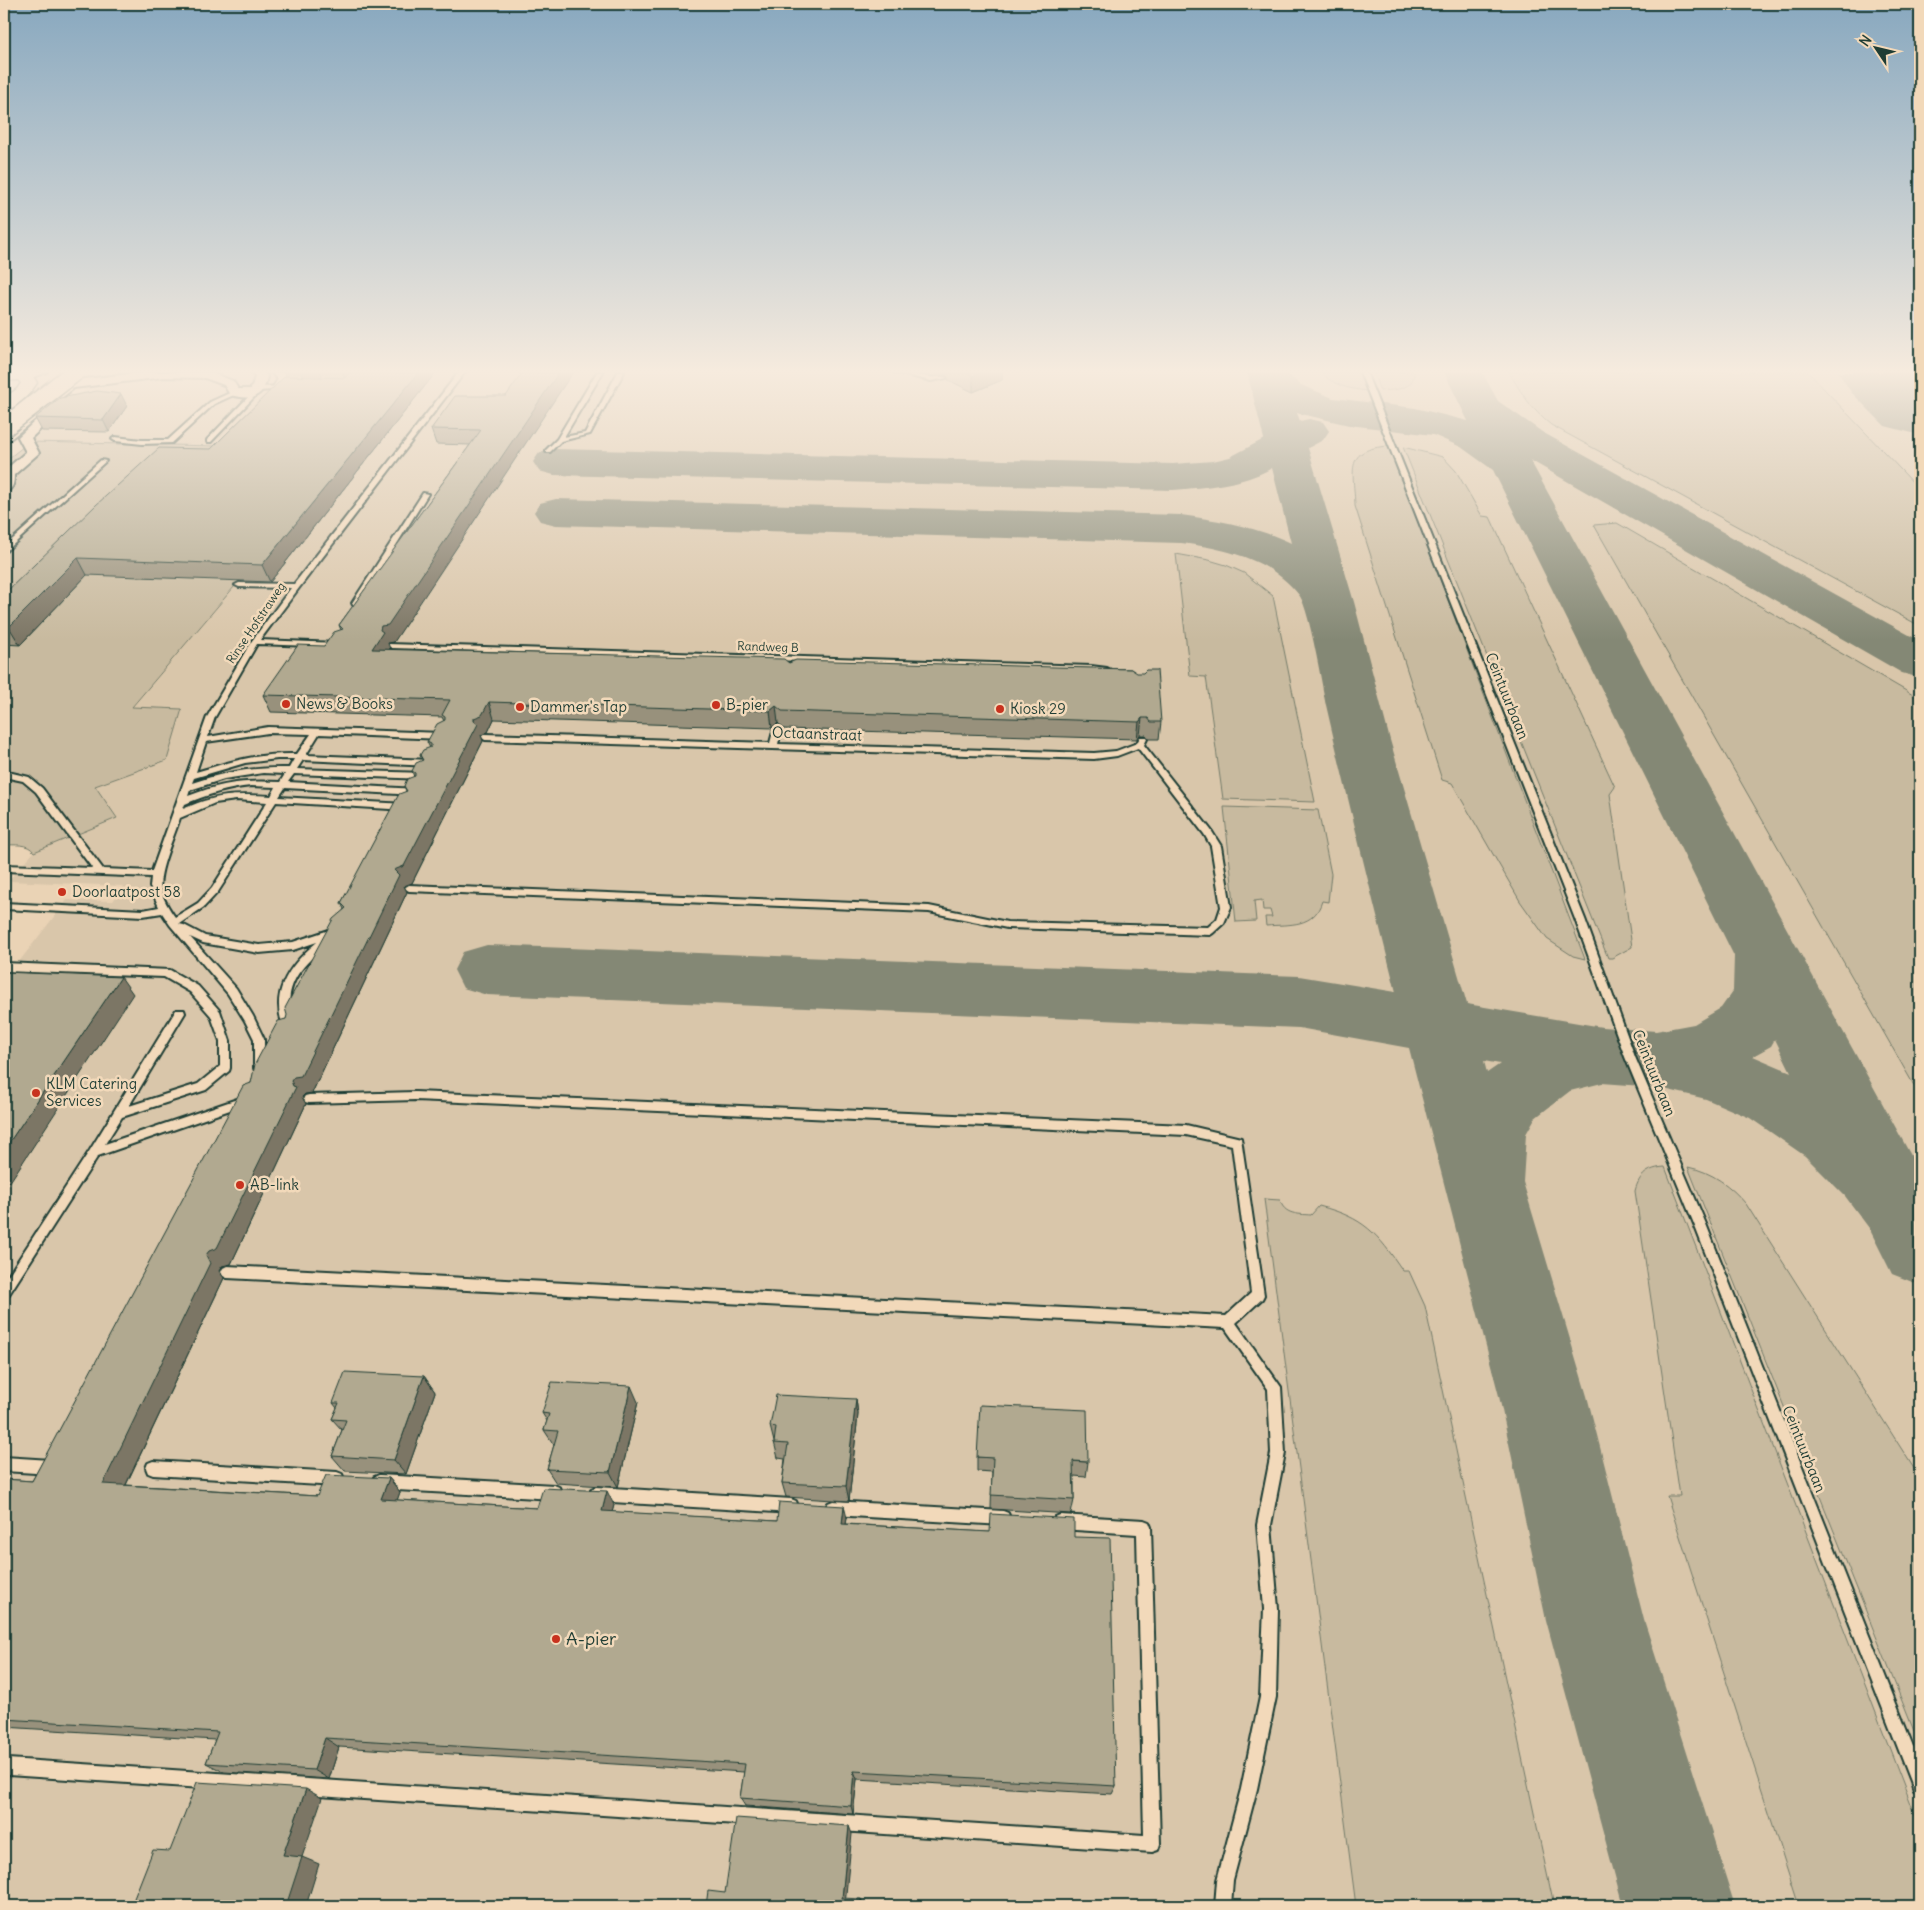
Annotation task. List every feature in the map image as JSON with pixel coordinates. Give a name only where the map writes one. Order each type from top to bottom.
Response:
[{"type":"street","points":[[4,488],[7,485],[8,474],[23,461]]},
{"type":"lane","points":[[4,550],[103,461]]},
{"type":"lane","name":"Rinse Hofstraweg","points":[[259,1078],[259,1039],[249,1019],[232,991],[173,923],[164,909],[155,887],[156,874],[211,717],[255,642],[393,461]]},
{"type":"lane","name":"Ceintuurbaan","points":[[1398,461],[1580,919],[1630,1057],[1700,1224],[1920,1784]]},
{"type":"lane","points":[[351,611],[425,494]]},
{"type":"lane","points":[[239,585],[296,586]]},
{"type":"lane","points":[[330,644],[336,636]]},
{"type":"lane","points":[[255,642],[344,645]]},
{"type":"lane","name":"Randweg B","points":[[392,646],[1091,668],[1116,672]]},
{"type":"lane","points":[[794,668],[796,659]]},
{"type":"lane","points":[[773,746],[778,728]]},
{"type":"lane","points":[[203,740],[268,730],[446,736]]},
{"type":"lane","points":[[173,923],[201,905],[215,890],[316,732]]},
{"type":"lane","name":"Octaanstraat","points":[[409,888],[929,908],[1007,924],[1210,931],[1221,921],[1226,907],[1216,846],[1208,832],[1141,742],[1117,754],[1094,756],[485,737]]},
{"type":"lane","points":[[189,777],[244,760],[277,756],[432,763]]},
{"type":"lane","points":[[185,789],[214,778],[239,772],[291,771],[425,776]]},
{"type":"lane","points":[[4,774],[26,779],[39,790],[100,872]]},
{"type":"lane","points":[[180,802],[230,784],[251,783],[417,792]]},
{"type":"lane","points":[[176,816],[206,802],[222,798],[409,807]]},
{"type":"lane","points":[[4,868],[156,874]]},
{"type":"lane","points":[[4,906],[143,912],[164,909]]},
{"type":"lane","name":"Rinse Hofstraweg","points":[[173,923],[203,939],[259,949],[293,946],[338,930],[297,966],[283,994],[285,1021],[291,1033]]},
{"type":"lane","points":[[4,967],[166,972],[194,989],[216,1014],[225,1041],[224,1068],[202,1087],[118,1114]]},
{"type":"lane","points":[[4,1292],[94,1153],[180,1013]]},
{"type":"lane","points":[[94,1153],[257,1096]]},
{"type":"lane","points":[[227,1272],[1228,1322],[1258,1296],[1237,1141],[1186,1130],[415,1096],[309,1099]]},
{"type":"lane","points":[[1223,1906],[1225,1880],[1249,1789],[1268,1697],[1271,1609],[1264,1525],[1278,1453],[1274,1387],[1228,1322]]},
{"type":"lane","points":[[4,1464],[51,1467]]},
{"type":"lane","points":[[153,1468],[1015,1519]]},
{"type":"lane","points":[[8,1767],[1152,1844],[1144,1527],[1044,1521]]},
{"type":"shaded area","points":[[220,461],[1920,461],[1920,1906],[4,1906],[4,1183],[132,994],[4,989],[4,981],[67,900],[113,901],[124,886],[8,881],[34,852],[117,818],[95,786],[167,760],[182,709],[132,708],[240,580]]},
{"type":"shaded area","points":[[220,461],[240,580],[132,707],[182,709],[167,760],[95,786],[117,818],[34,852],[25,846],[4,845],[4,462]]},
{"type":"shaded area","points":[[1356,461],[1395,461],[1585,959],[1573,956],[1547,939],[1520,901],[1452,783],[1442,780],[1355,506],[1354,464]]},
{"type":"shaded area","points":[[1409,461],[1447,461],[1456,471],[1482,516],[1490,517],[1615,787],[1610,794],[1632,947],[1612,958],[1608,958]]},
{"type":"shaded area","points":[[1617,461],[1893,461],[1920,490],[1920,626]]},
{"type":"shaded area","points":[[1617,523],[1920,699],[1920,1096],[1594,525]]},
{"type":"shaded area","points":[[1176,554],[1226,565],[1244,573],[1273,596],[1315,802],[1223,799],[1206,677],[1190,676]]},
{"type":"shaded area","points":[[1224,807],[1318,810],[1331,874],[1328,902],[1322,901],[1313,916],[1300,923],[1266,926],[1265,917],[1272,917],[1270,910],[1263,910],[1262,900],[1254,901],[1256,921],[1236,922]]},
{"type":"shaded area","points":[[1665,1167],[1920,1827],[1920,1906],[1799,1906],[1667,1496],[1680,1496],[1635,1191],[1645,1173]]},
{"type":"shaded area","points":[[1688,1167],[1713,1176],[1734,1191],[1746,1204],[1920,1478],[1920,1746]]},
{"type":"shaded area","points":[[1264,1199],[1280,1200],[1285,1209],[1292,1213],[1311,1215],[1319,1206],[1359,1222],[1377,1237],[1403,1271],[1409,1271],[1425,1306],[1554,1906],[1356,1906]]},
{"type":"building","points":[[144,461],[346,461],[262,565],[78,558],[9,627],[4,627],[4,594]]},
{"type":"building","name":"A-pier","points":[[458,461],[499,461],[388,625],[381,626],[380,630],[383,632],[372,649],[784,659],[789,663],[796,660],[1131,669],[1137,673],[1143,673],[1146,670],[1157,670],[1161,722],[1151,722],[1148,718],[1142,718],[1139,722],[782,711],[776,706],[770,711],[489,702],[482,715],[474,718],[474,721],[478,724],[404,866],[394,870],[399,875],[301,1076],[294,1077],[291,1081],[293,1086],[296,1087],[217,1248],[209,1251],[206,1255],[210,1263],[103,1484],[317,1496],[326,1475],[389,1478],[381,1499],[537,1508],[543,1488],[607,1491],[602,1511],[777,1521],[779,1502],[844,1506],[842,1524],[990,1532],[991,1514],[1074,1519],[1074,1537],[1110,1538],[1116,1786],[854,1771],[851,1806],[740,1798],[745,1764],[325,1738],[314,1770],[206,1763],[218,1732],[4,1719],[4,1479],[32,1481],[243,1086],[251,1083],[255,1064],[278,1021],[286,1019],[285,1008],[333,919],[346,908],[341,903],[399,794],[407,791],[404,786],[407,779],[415,776],[415,773],[412,771],[416,763],[423,760],[420,755],[423,750],[431,747],[431,744],[427,742],[437,724],[445,720],[445,717],[442,715],[450,700],[263,695],[298,645],[324,646],[334,632],[343,629],[339,625]]},
{"type":"building","name":"KLM Catering Services","points":[[4,972],[121,977],[4,1150]]},
{"type":"building","points":[[345,1372],[424,1376],[394,1460],[332,1456],[346,1420],[332,1419],[339,1403],[333,1403]]},
{"type":"building","points":[[552,1382],[631,1386],[610,1472],[547,1469],[558,1431],[544,1430],[549,1414],[542,1413]]},
{"type":"building","points":[[776,1395],[856,1399],[846,1486],[782,1483],[788,1444],[774,1443],[776,1427],[770,1426]]},
{"type":"building","points":[[980,1405],[1087,1410],[1088,1462],[1073,1461],[1074,1500],[991,1495],[993,1458],[977,1457]]},
{"type":"building","points":[[197,1782],[306,1789],[283,1855],[302,1857],[286,1906],[131,1906],[153,1850],[170,1851]]},
{"type":"building","points":[[736,1818],[849,1826],[842,1898],[861,1899],[861,1906],[706,1906],[708,1891],[725,1893]]},
{"type":"taxiway","points":[[554,462],[1173,477],[1213,474],[1245,466],[1254,461]]},
{"type":"taxiway","points":[[1291,461],[1328,600]]},
{"type":"taxiway","points":[[1509,461],[1920,1249]]},
{"type":"taxiway","points":[[1563,461],[1920,662]]},
{"type":"taxiway","points":[[556,512],[1181,529],[1223,536],[1265,548],[1301,570],[1317,584],[1328,600]]},
{"type":"taxiway","points":[[1328,600],[1362,740],[1439,1026]]},
{"type":"taxiway","points":[[1656,1059],[1710,1048],[1746,1027],[1767,994],[1767,956]]},
{"type":"taxiway","points":[[487,970],[1299,1002],[1439,1026]]},
{"type":"taxiway","points":[[1439,1026],[1602,1055]]},
{"type":"taxiway","points":[[1439,1026],[1458,1098],[1484,1182]]},
{"type":"taxiway","points":[[1484,1182],[1489,1133],[1509,1097],[1548,1069],[1602,1055]]},
{"type":"taxiway","points":[[1602,1055],[1656,1059]]},
{"type":"taxiway","points":[[1656,1059],[1719,1073],[1776,1097],[1831,1134],[1872,1173],[1896,1204]]},
{"type":"taxiway","points":[[1484,1182],[1543,1396],[1595,1620],[1679,1906]]},
{"type":"place","name":"News & Books","points":[[286,704]]},
{"type":"place","name":"B-pier","points":[[716,705]]},
{"type":"place","name":"Dammer's Tap","points":[[520,707]]},
{"type":"place","name":"Kiosk 29","points":[[1000,709]]},
{"type":"place","name":"Doorlaatpost 58","points":[[62,892]]},
{"type":"place","name":"KLM Catering Services","points":[[36,1093]]},
{"type":"place","name":"AB-link","points":[[240,1185]]},
{"type":"place","name":"A-pier","points":[[556,1639]]}]
